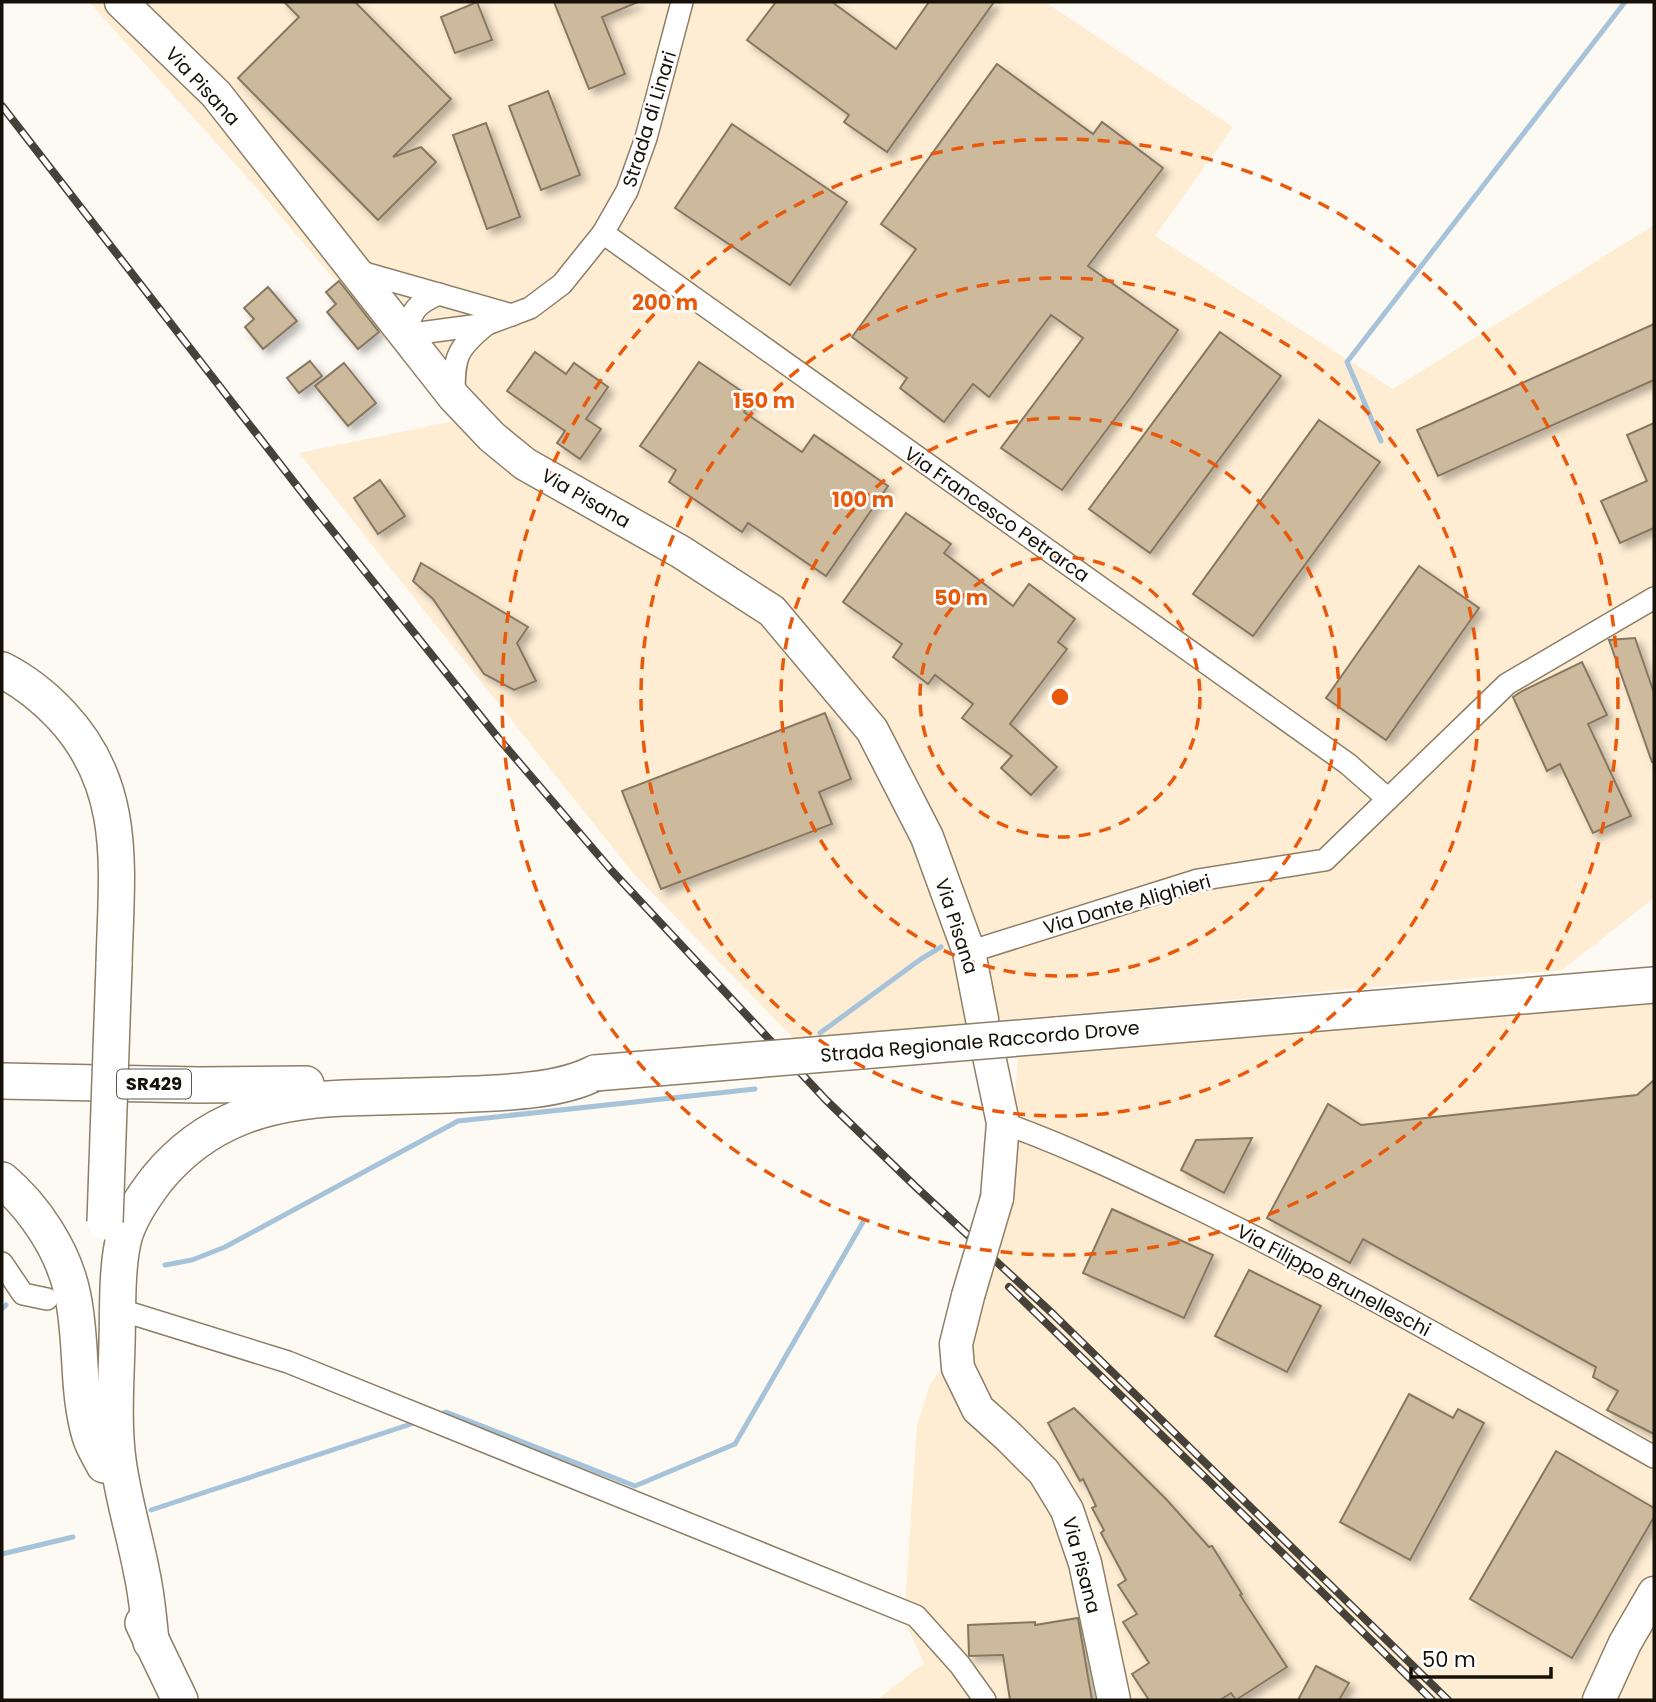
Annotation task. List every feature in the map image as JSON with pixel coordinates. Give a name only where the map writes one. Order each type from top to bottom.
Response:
[{"type":"main road","points":[[2,670],[32,688],[70,724],[87,749],[110,804],[116,840],[100,1407],[104,1465],[111,1514],[123,1564],[151,1642],[180,1700]]},
{"type":"main road","name":"Strada Regionale Raccordo Drove","points":[[306,1092],[511,1091],[564,1084],[595,1073],[1654,985]]},
{"type":"main road","points":[[2,1066],[241,1072],[261,1074],[306,1092]]},
{"type":"main road","name":"SR429","points":[[2,1081],[199,1085],[306,1092]]},
{"type":"main road","points":[[151,1642],[145,1591],[124,1493],[116,1439],[120,1264],[126,1233],[135,1211],[155,1182],[193,1143],[220,1126],[306,1092]]},
{"type":"main road","points":[[2,1180],[30,1209],[65,1268],[76,1314],[86,1419],[91,1439],[104,1465]]},
{"type":"street","name":"Via Pisana","points":[[121,2],[216,94],[454,397],[492,437],[525,464],[681,552],[772,611],[872,730],[927,837],[969,951],[982,1019]]},
{"type":"street","name":"Strada di Linari","points":[[405,335],[487,324],[530,309],[562,284],[603,233],[627,191],[646,138],[682,2]]},
{"type":"street","name":"Via Francesco Petrarca","points":[[603,233],[1348,764],[1388,799]]},
{"type":"street","points":[[354,270],[512,315]]},
{"type":"street","points":[[405,335],[415,309],[423,301],[439,294]]},
{"type":"street","name":"Strada di Linari","points":[[454,397],[454,374],[462,346],[487,324]]},
{"type":"street","name":"Via Dante Alighieri","points":[[969,951],[1198,880],[1325,860],[1507,684],[1654,598]]},
{"type":"street","name":"Via Pisana","points":[[989,1056],[1003,1123],[997,1198],[956,1344],[958,1368],[978,1409],[1044,1472],[1067,1510],[1085,1563],[1114,1700]]},
{"type":"street","name":"Via Filippo Brunelleschi","points":[[1003,1123],[1142,1182],[1291,1255],[1654,1457]]},
{"type":"street","points":[[2,1263],[23,1294],[47,1299]]},
{"type":"street","points":[[127,1312],[288,1362],[916,1616],[960,1665],[985,1700]]},
{"type":"street","points":[[1600,1700],[1625,1643],[1654,1593]]},
{"type":"shaded area","points":[[89,2],[1045,2],[1233,127],[1155,236],[1393,389],[1654,225],[1654,898],[1562,970],[794,1039],[633,873],[299,453],[454,421],[262,194]]},
{"type":"shaded area","points":[[1654,1003],[1654,1700],[877,1700],[924,1663],[906,1624],[917,1426],[930,1384],[981,1315],[1003,1230],[1018,1057]]},
{"type":"building","points":[[284,2],[355,2],[451,99],[393,157],[421,147],[436,162],[378,220],[238,78],[299,17]]},
{"type":"building","points":[[477,2],[492,40],[455,53],[441,17]]},
{"type":"building","points":[[554,2],[638,2],[602,17],[625,74],[589,89]]},
{"type":"building","points":[[776,2],[832,2],[896,49],[929,2],[994,2],[887,152],[844,122],[849,115],[747,40]]},
{"type":"building","points":[[997,64],[1093,134],[1102,122],[1163,168],[1088,266],[1178,330],[1062,490],[1001,448],[1083,338],[1051,315],[989,397],[973,384],[944,422],[900,388],[907,378],[852,337],[916,249],[881,224]]},
{"type":"building","points":[[548,91],[580,175],[541,190],[509,106]]},
{"type":"building","points":[[486,123],[520,217],[487,229],[453,135]]},
{"type":"building","points":[[732,124],[847,202],[790,285],[675,208]]},
{"type":"building","points":[[339,281],[379,332],[358,349],[327,312],[336,304],[326,292]]},
{"type":"building","points":[[268,287],[297,321],[263,349],[245,327],[254,319],[244,308]]},
{"type":"building","points":[[1654,324],[1654,380],[1438,476],[1417,430]]},
{"type":"building","points":[[1220,332],[1281,376],[1150,553],[1089,509]]},
{"type":"building","points":[[535,352],[566,374],[574,363],[608,387],[586,419],[601,429],[580,459],[557,443],[565,431],[507,391]]},
{"type":"building","points":[[310,361],[322,376],[299,393],[287,378]]},
{"type":"building","points":[[699,362],[753,399],[744,412],[802,452],[814,435],[888,486],[826,576],[748,523],[742,532],[669,482],[676,470],[640,446]]},
{"type":"building","points":[[344,363],[376,403],[348,426],[315,386]]},
{"type":"building","points":[[1319,420],[1380,462],[1253,636],[1193,594]]},
{"type":"building","points":[[1654,423],[1654,528],[1620,543],[1601,501],[1647,481],[1627,435]]},
{"type":"building","points":[[380,480],[405,516],[378,534],[354,498]]},
{"type":"building","points":[[906,513],[951,544],[944,553],[1013,606],[1029,584],[1075,619],[1058,642],[1067,649],[1010,724],[1057,767],[1031,795],[1001,768],[1012,756],[962,718],[973,704],[935,675],[928,684],[893,657],[902,644],[843,602]]},
{"type":"building","points":[[421,563],[528,627],[517,643],[536,681],[514,690],[484,674],[433,599],[413,581]]},
{"type":"building","points":[[1419,566],[1479,608],[1386,740],[1326,698]]},
{"type":"building","points":[[1635,638],[1654,693],[1654,762],[1609,640]]},
{"type":"building","points":[[1582,662],[1607,715],[1588,724],[1631,816],[1593,833],[1560,764],[1547,771],[1513,697]]},
{"type":"building","points":[[825,713],[851,779],[819,792],[832,824],[661,889],[622,791]]},
{"type":"building","points":[[1654,1080],[1654,1434],[1607,1410],[1618,1391],[1593,1377],[1596,1367],[1363,1239],[1350,1263],[1267,1218],[1328,1104],[1361,1125],[1637,1095]]},
{"type":"building","points":[[1252,1138],[1224,1193],[1181,1170],[1196,1140]]},
{"type":"building","points":[[1112,1209],[1213,1255],[1184,1318],[1083,1273]]},
{"type":"building","points":[[1249,1270],[1321,1306],[1287,1372],[1215,1336]]},
{"type":"building","points":[[1409,1394],[1453,1418],[1458,1409],[1484,1423],[1410,1560],[1340,1522]]},
{"type":"building","points":[[1074,1408],[1166,1499],[1209,1547],[1212,1546],[1287,1667],[1236,1700],[1231,1693],[1220,1700],[1149,1700],[1132,1674],[1149,1663],[1123,1622],[1137,1614],[1118,1585],[1126,1580],[1101,1533],[1104,1530],[1092,1508],[1096,1506],[1083,1479],[1080,1481],[1048,1423]]},
{"type":"building","points":[[1556,1451],[1654,1508],[1654,1517],[1572,1658],[1470,1599]]},
{"type":"building","points":[[1078,1618],[1092,1700],[1010,1700],[1003,1655],[969,1656],[968,1625],[1035,1622],[1035,1625]]},
{"type":"building","points":[[1316,1666],[1349,1683],[1339,1700],[1298,1700]]},
{"type":"waterway","points":[[1381,441],[1347,362],[1625,2]]},
{"type":"waterway","points":[[820,1033],[941,947]]},
{"type":"waterway","points":[[165,1265],[192,1260],[225,1247],[458,1121],[755,1089]]},
{"type":"waterway","points":[[437,1415],[446,1412],[635,1486],[735,1444],[863,1222]]},
{"type":"waterway","points":[[2,1309],[6,1305]]},
{"type":"waterway","points":[[151,1510],[417,1422]]},
{"type":"waterway","points":[[2,1554],[73,1537]]},
{"type":"railway","points":[[2,106],[311,504],[499,739],[612,871],[826,1100],[1053,1314],[1448,1700]]},
{"type":"railway","points":[[1009,1287],[1432,1700]]}]
